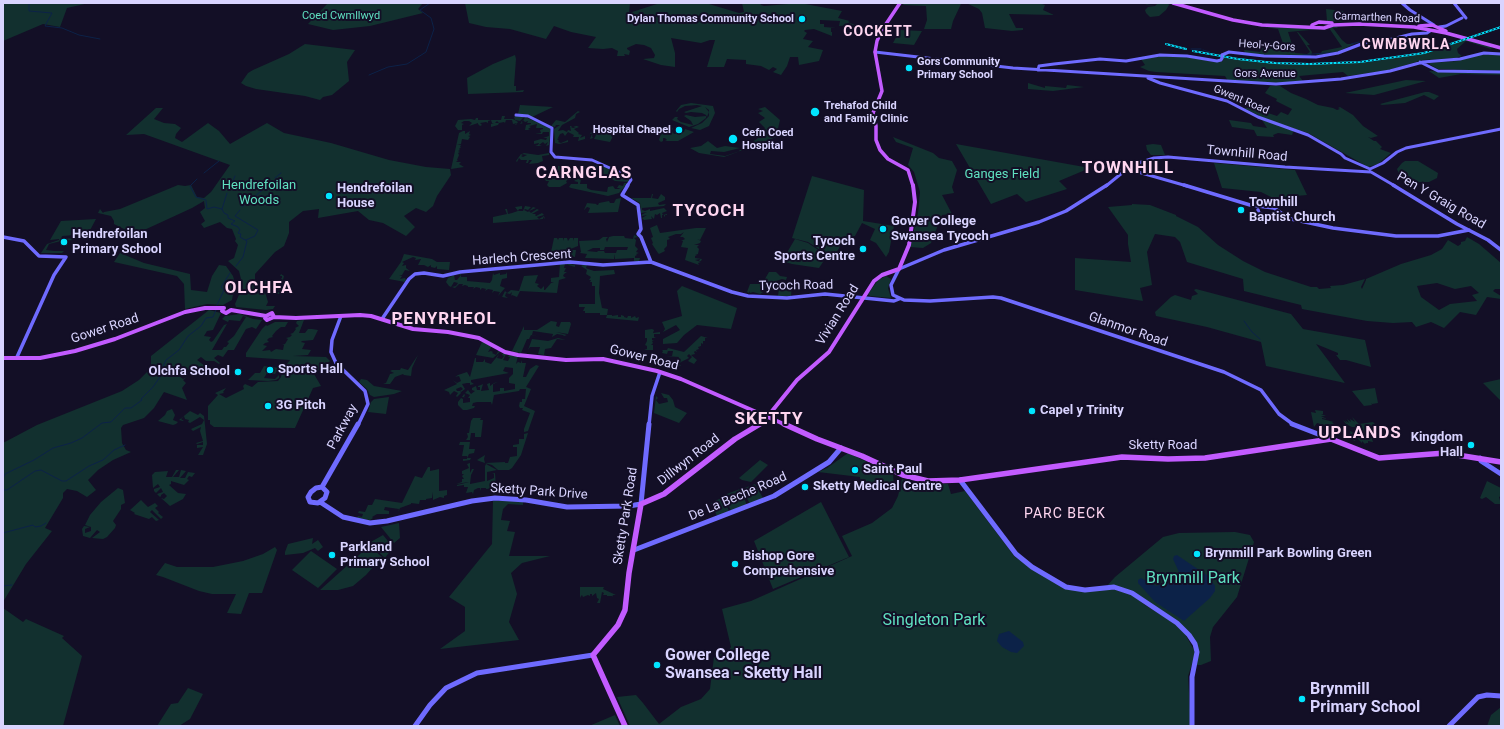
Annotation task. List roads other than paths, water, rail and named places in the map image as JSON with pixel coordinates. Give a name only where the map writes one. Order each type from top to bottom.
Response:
[{"type":"main road","points":[[900,3],[882,30],[877,41],[875,52],[882,89],[873,113],[876,126],[877,144],[880,151],[888,160],[909,171],[914,189],[914,206],[909,245],[905,259],[900,267]]},
{"type":"main road","name":"Carmarthen Road","points":[[1173,3],[1233,20],[1282,27],[1320,27],[1359,24],[1440,30]]},
{"type":"main road","name":"Carmarthen Road","points":[[1179,3],[1251,22],[1284,25],[1324,23],[1427,24],[1435,25],[1440,30]]},
{"type":"main road","name":"Carmarthen Road","points":[[1324,23],[1328,26]]},
{"type":"main road","name":"Carmarthen Road","points":[[1316,24],[1320,27]]},
{"type":"main road","points":[[1427,24],[1429,30]]},
{"type":"main road","points":[[1440,30],[1501,48]]},
{"type":"main road","name":"Vivian Road","points":[[768,416],[797,380],[829,352],[874,281],[900,267]]},
{"type":"main road","name":"Gower Road","points":[[3,358],[40,358],[86,349],[147,328],[185,312],[212,308],[223,310],[226,314],[231,310],[266,316],[265,318],[268,320],[274,317],[296,318],[360,315],[382,319],[413,329],[448,332],[479,338],[505,352],[518,355],[566,360],[603,359],[660,372],[684,380],[817,439],[912,478],[931,481],[960,480],[996,474]]},
{"type":"main road","name":"Dillwyn Road","points":[[641,504],[664,494],[684,480],[735,438],[764,422],[768,416]]},
{"type":"main road","points":[[1331,439],[1379,458],[1437,453],[1501,462]]},
{"type":"main road","name":"Sketty Road","points":[[996,474],[1122,457],[1168,459],[1205,458],[1331,439]]},
{"type":"main road","name":"Sketty Park Road","points":[[593,655],[612,633],[625,610],[629,573],[641,504]]},
{"type":"main road","points":[[593,655],[625,726]]},
{"type":"street","points":[[1402,3],[1427,24]]},
{"type":"street","points":[[1440,30],[1463,18],[1454,3]]},
{"type":"street","name":"Heol-y-Gors","points":[[1038,70],[1039,66],[1054,64],[1100,59],[1126,62],[1160,55],[1187,56],[1216,61],[1221,60],[1222,56],[1229,52],[1264,56],[1316,57],[1338,53],[1364,43],[1392,39],[1407,34],[1427,33],[1429,30]]},
{"type":"street","name":"Gors Avenue","points":[[875,52],[1002,66],[1016,66],[1038,70],[1252,84],[1282,84],[1341,79],[1390,71],[1420,62],[1460,59],[1484,53],[1501,54]]},
{"type":"street","points":[[1429,68],[1427,63],[1430,61]]},
{"type":"street","points":[[1420,62],[1429,68]]},
{"type":"street","points":[[1415,64],[1438,70],[1501,72]]},
{"type":"street","name":"Gwent Road","points":[[1148,78],[1160,84],[1215,97],[1258,117],[1308,135],[1365,169]]},
{"type":"street","points":[[516,115],[528,116],[552,128],[551,152],[555,157],[592,160],[629,176],[631,180],[622,195],[638,205],[641,230],[638,234],[641,237],[651,262]]},
{"type":"street","points":[[1371,170],[1397,152],[1406,148],[1501,128]]},
{"type":"street","name":"Townhill Road","points":[[1123,170],[1118,167],[1121,165],[1129,166],[1154,158],[1285,168],[1365,169]]},
{"type":"street","points":[[1129,166],[1131,170]]},
{"type":"street","name":"Pen Y Graig Road","points":[[1365,169],[1371,170],[1488,240],[1501,250]]},
{"type":"street","points":[[899,299],[894,295],[891,285],[900,267],[912,265],[944,250],[1012,230],[1066,211],[1104,188],[1122,173],[1123,170],[1131,170],[1260,208],[1275,209],[1291,219]]},
{"type":"street","points":[[1260,208],[1263,215],[1276,218],[1291,219],[1333,228],[1396,236],[1438,236],[1469,230]]},
{"type":"street","points":[[1276,218],[1281,214]]},
{"type":"street","points":[[3,237],[24,240],[39,256],[66,257],[56,272],[17,357]]},
{"type":"street","points":[[905,259],[907,263],[912,265]]},
{"type":"street","name":"Harlech Crescent","points":[[382,319],[413,275],[424,273],[443,276],[460,272],[570,262],[603,265],[651,262]]},
{"type":"street","name":"Tycoch Road","points":[[651,262],[742,295],[787,298],[825,294],[894,300],[899,299]]},
{"type":"street","name":"Glanmor Road","points":[[899,299],[907,301],[943,302],[994,297],[1001,298],[1224,372],[1247,382],[1260,390],[1269,399],[1279,414],[1290,423],[1331,439]]},
{"type":"street","name":"Parkway","points":[[322,487],[364,414],[368,404],[365,391],[336,363],[331,352],[332,340],[341,316]]},
{"type":"street","name":"Sketty Park Road","points":[[641,504],[652,396],[660,372]]},
{"type":"street","name":"De La Beche Road","points":[[634,550],[774,496],[829,462],[841,448]]},
{"type":"street","points":[[1480,458],[1481,461],[1501,474]]},
{"type":"street","points":[[960,480],[962,485],[1016,554],[1032,566],[1066,587],[1085,590],[1114,587],[1130,592],[1177,623],[1189,635],[1195,644],[1197,652],[1192,683],[1192,726]]},
{"type":"street","points":[[322,487],[327,492],[325,498],[320,502],[313,503],[309,500],[308,497],[313,490],[322,487]]},
{"type":"street","name":"Sketty Park Drive","points":[[325,498],[327,503],[344,517]]},
{"type":"street","name":"Sketty Park Drive","points":[[320,502],[344,517],[356,521],[376,522],[472,501],[499,498],[526,500],[567,507],[629,506],[641,504]]},
{"type":"street","points":[[415,726],[430,705],[446,688],[477,673],[593,655]]},
{"type":"street","points":[[1449,726],[1478,697],[1487,695],[1501,696]]},
{"type":"water","points":[[1177,555],[1208,576],[1215,586],[1215,591],[1210,598],[1184,621],[1155,602],[1138,583],[1138,580],[1141,578],[1156,586],[1169,582],[1179,572],[1173,559],[1174,556]]},
{"type":"water","points":[[1009,631],[1023,642],[1024,646],[1017,653],[1011,652],[1002,647],[997,641],[999,634]]},
{"type":"waterway","points":[[29,3],[29,11],[52,13],[45,26],[62,28],[79,35],[100,39]]},
{"type":"waterway","points":[[369,75],[388,67],[407,64],[426,52],[434,29],[431,18],[420,10],[430,3]]},
{"type":"waterway","points":[[1351,44],[1359,42]]},
{"type":"waterway","points":[[1191,49],[1201,49]]},
{"type":"waterway","points":[[1203,50],[1210,52]]},
{"type":"waterway","points":[[1303,55],[1336,52]]},
{"type":"waterway","points":[[204,173],[219,161]]},
{"type":"waterway","points":[[275,178],[281,173]]},
{"type":"waterway","points":[[230,188],[235,176]]},
{"type":"waterway","points":[[197,179],[190,186],[196,197],[206,200]]},
{"type":"waterway","points":[[242,207],[272,182]]},
{"type":"waterway","points":[[222,209],[227,193]]},
{"type":"waterway","points":[[206,201],[207,209],[214,207],[222,209]]},
{"type":"waterway","points":[[222,209],[224,213],[228,215],[228,218],[235,221],[231,224],[238,227],[240,230],[238,233],[241,234],[240,237],[247,241],[243,257],[236,266]]},
{"type":"waterway","points":[[240,210],[235,216],[258,230],[255,236],[246,240]]},
{"type":"waterway","points":[[217,305],[224,290],[221,287],[230,273]]},
{"type":"waterway","points":[[3,479],[5,474],[34,460],[53,448],[71,443],[82,438],[102,423],[111,422],[125,408],[131,408],[142,400],[141,399],[153,387],[162,374],[161,371],[166,360],[179,350],[188,336],[201,326],[206,318],[213,317],[216,310]]},
{"type":"waterway","points":[[1244,321],[1252,332],[1260,339]]},
{"type":"waterway","points":[[3,490],[7,490],[35,471],[41,470],[62,481],[66,481],[89,466],[103,460],[114,450],[125,445]]},
{"type":"waterway","points":[[3,533],[33,525],[35,527],[41,526],[46,523]]},
{"type":"waterway","points":[[3,586],[12,585]]},
{"type":"railway","points":[[1193,51],[1238,59],[1275,63],[1309,64],[1360,62],[1424,53],[1501,27]]},
{"type":"railway","points":[[1166,44],[1186,49]]},
{"type":"place","name":"Dylan Thomas Community School","points":[[802,19]]},
{"type":"place","name":"Gors Community Primary School","points":[[909,68]]},
{"type":"place","name":"Trehafod Child and Family Clinic","points":[[815,112]]},
{"type":"place","name":"Hospital Chapel","points":[[679,130]]},
{"type":"place","name":"Cefn Coed Hospital","points":[[733,139]]},
{"type":"place","name":"Hendrefoilan House","points":[[329,196]]},
{"type":"place","name":"Townhill Baptist Church","points":[[1241,210]]},
{"type":"place","name":"Gower College Swansea Tycoch","points":[[883,229]]},
{"type":"place","name":"Hendrefoilan Primary School","points":[[64,242]]},
{"type":"place","name":"Tycoch Sports Centre","points":[[863,249]]},
{"type":"place","name":"Sports Hall","points":[[270,370]]},
{"type":"place","name":"Olchfa School","points":[[238,372]]},
{"type":"place","name":"3G Pitch","points":[[268,406]]},
{"type":"place","name":"Capel y Trinity","points":[[1032,411]]},
{"type":"place","name":"Kingdom Hall","points":[[1471,445]]},
{"type":"place","name":"Saint Paul","points":[[855,470]]},
{"type":"place","name":"Sketty Medical Centre","points":[[805,487]]},
{"type":"place","name":"Brynmill Park Bowling Green","points":[[1197,554]]},
{"type":"place","name":"Parkland Primary School","points":[[332,555]]},
{"type":"place","name":"Bishop Gore Comprehensive","points":[[735,564]]},
{"type":"place","name":"Gower College Swansea - Sketty Hall","points":[[657,665]]},
{"type":"place","name":"Brynmill Primary School","points":[[1302,699]]},
{"type":"district","name":"COCKETT","points":[[878,32]]},
{"type":"district","name":"CWMBWRLA","points":[[1406,45]]},
{"type":"district","name":"TOWNHILL","points":[[1128,169]]},
{"type":"district","name":"CARNGLAS","points":[[584,174]]},
{"type":"district","name":"TYCOCH","points":[[709,212]]},
{"type":"district","name":"OLCHFA","points":[[259,289]]},
{"type":"district","name":"PENYRHEOL","points":[[444,320]]},
{"type":"district","name":"SKETTY","points":[[769,420]]},
{"type":"district","name":"UPLANDS","points":[[1360,434]]},
{"type":"district","name":"PARC BECK","points":[[1065,514]]},
{"type":"park label","name":"Coed Cwmllwyd","points":[[341,16]]},
{"type":"park label","name":"Ganges Field","points":[[1002,175]]},
{"type":"park label","name":"Hendrefoilan Woods","points":[[259,194]]},
{"type":"park label","name":"Brynmill Park","points":[[1193,579]]},
{"type":"park label","name":"Singleton Park","points":[[934,621]]}]
